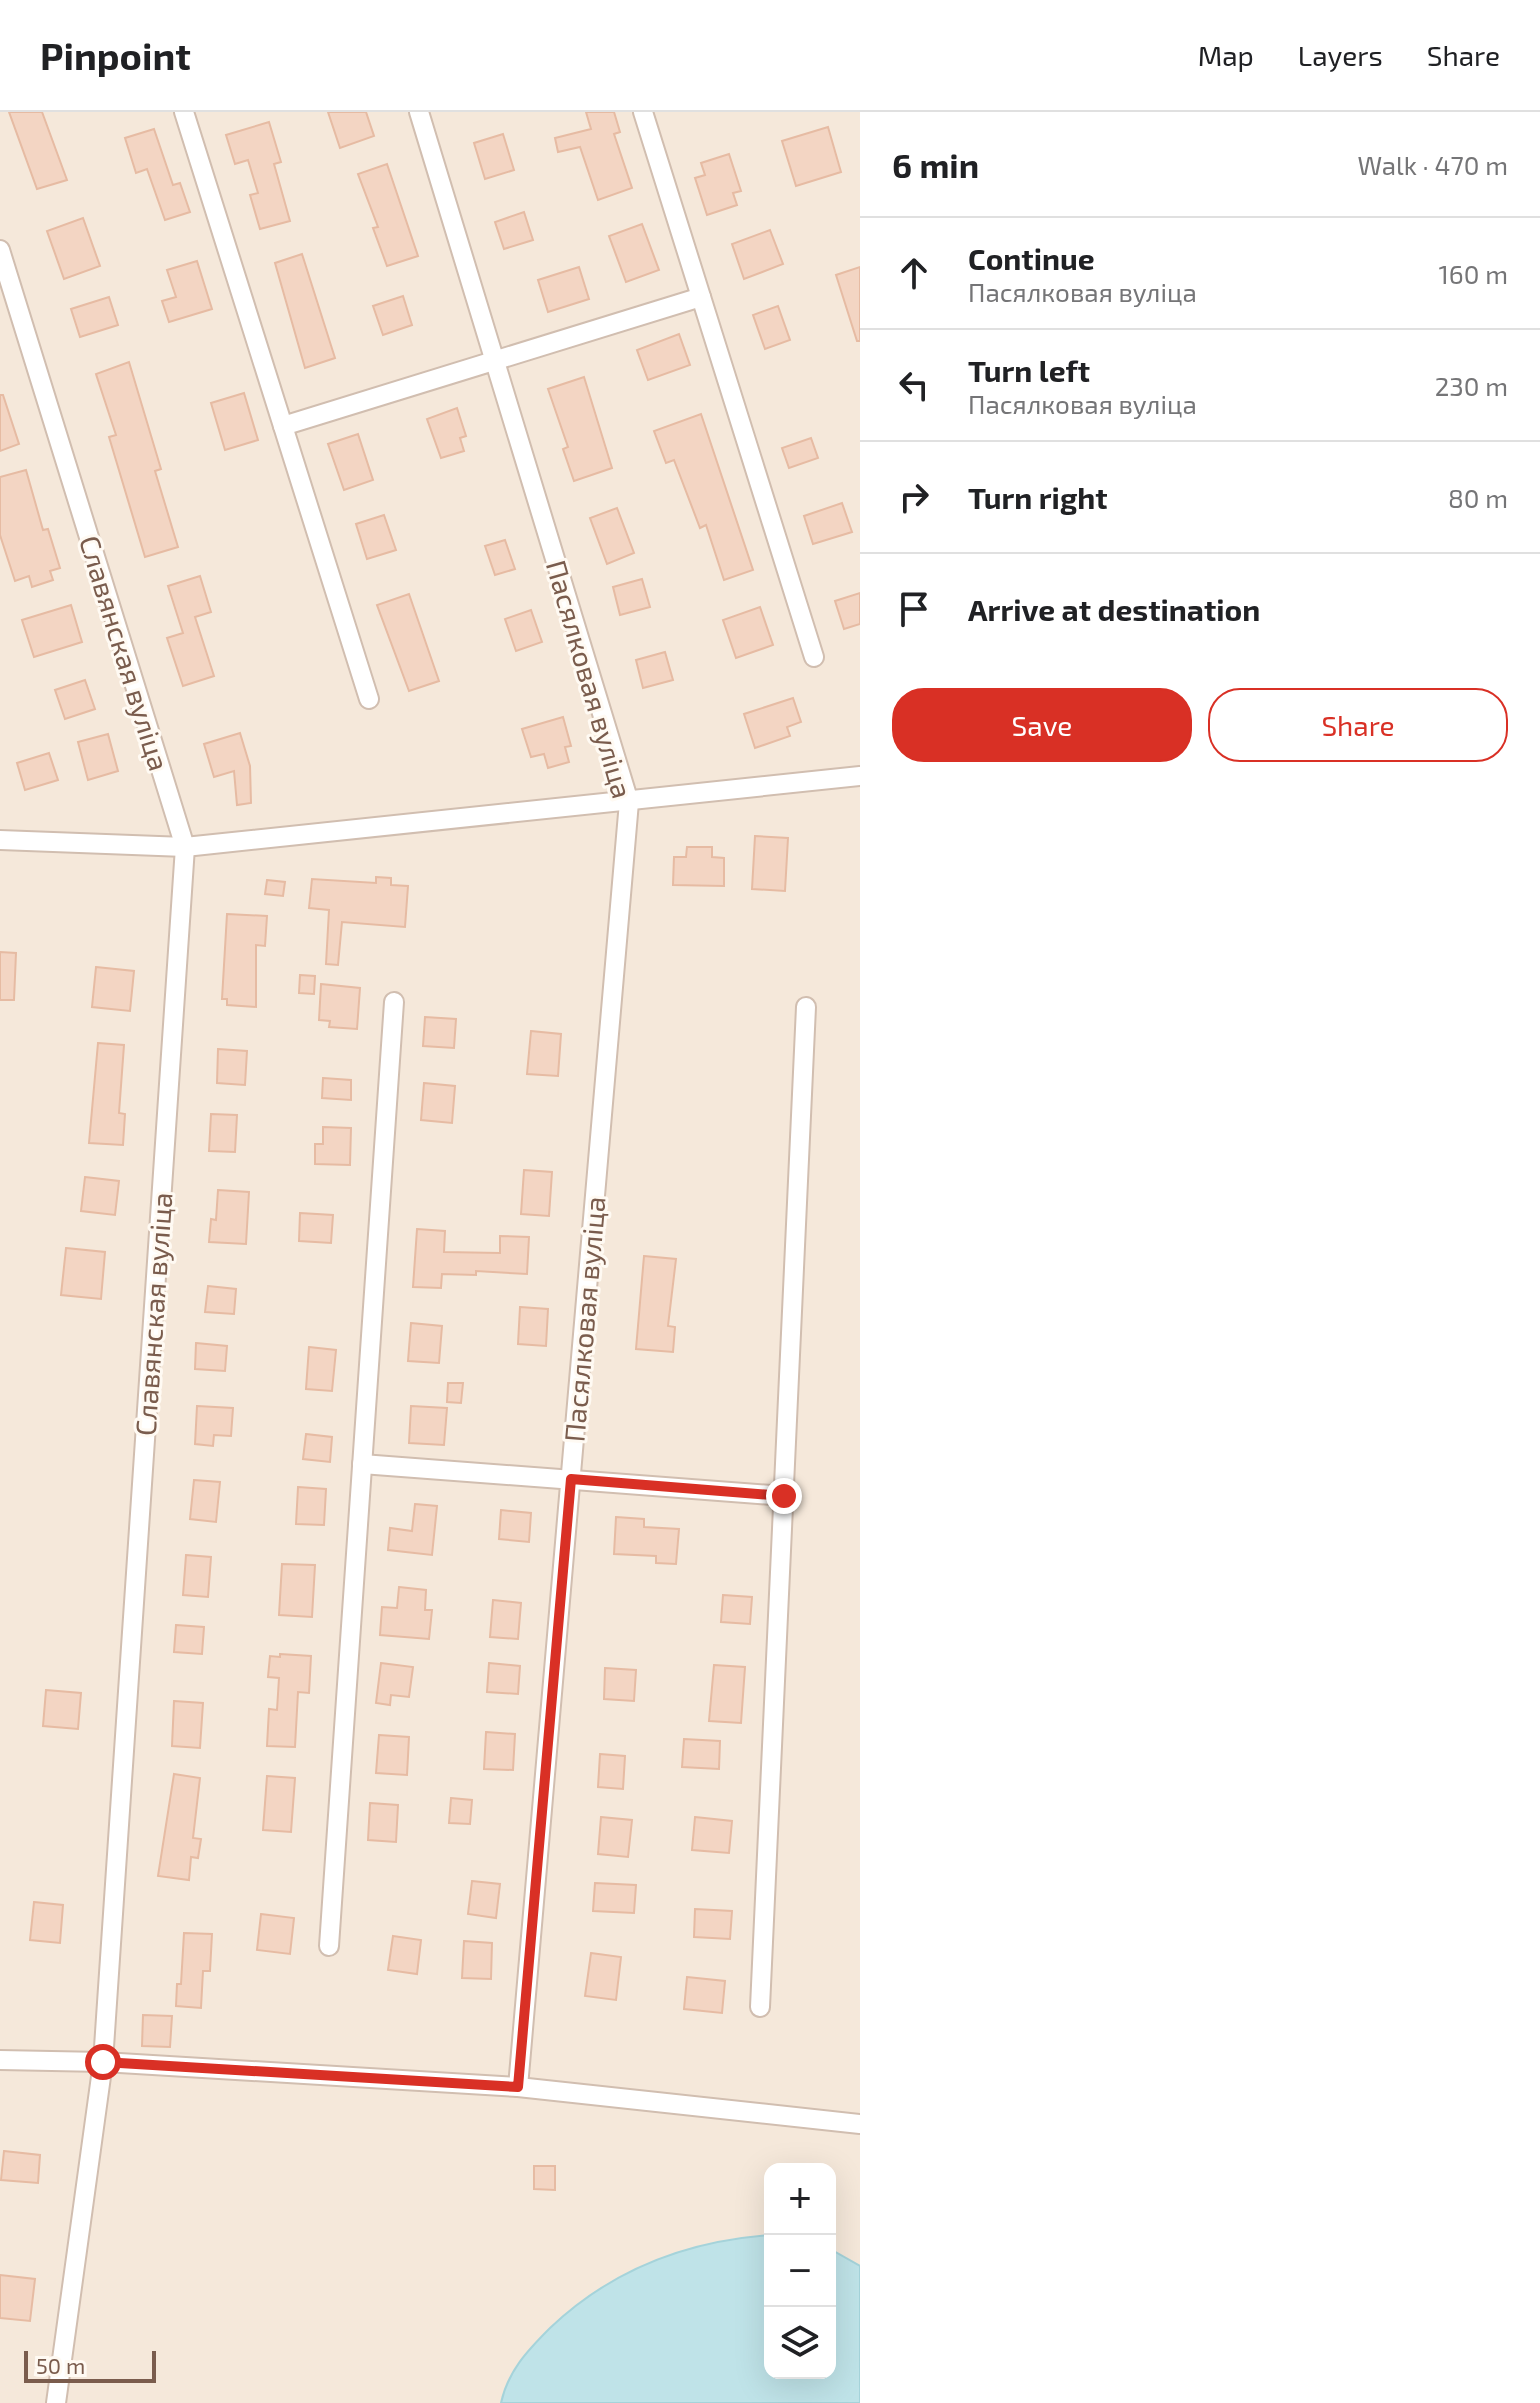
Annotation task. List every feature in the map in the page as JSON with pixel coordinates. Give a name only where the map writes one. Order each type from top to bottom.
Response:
[{"type":"street","points":[[184,112],[369,699]]},
{"type":"street","name":"Пасялковая вуліца","points":[[419,112],[629,802],[518,2087]]},
{"type":"street","points":[[643,112],[814,657]]},
{"type":"street","name":"Славянская вуліца","points":[[0,250],[185,847],[103,2062],[56,2403]]},
{"type":"street","points":[[283,426],[701,297]]},
{"type":"street","points":[[0,840],[185,847],[860,776]]},
{"type":"street","points":[[329,1946],[394,1002]]},
{"type":"street","points":[[760,2007],[806,1007]]},
{"type":"street","points":[[362,1464],[784,1496]]},
{"type":"street","points":[[0,2060],[103,2062],[518,2087],[860,2124]]},
{"type":"shaded area","points":[[0,112],[860,112],[860,2403],[0,2403]]},
{"type":"water","points":[[764,2236],[764,2379],[836,2379],[836,2252],[860,2266],[860,2403],[501,2403],[508,2381],[526,2353],[550,2328],[598,2290],[652,2262],[739,2238]]},
{"type":"building","points":[[9,112],[42,112],[67,180],[37,189]]},
{"type":"building","points":[[328,112],[366,112],[374,136],[340,148]]},
{"type":"building","points":[[586,112],[614,112],[620,132],[614,134],[632,188],[598,200],[580,147],[558,152],[555,138],[591,129]]},
{"type":"building","points":[[269,122],[281,162],[274,164],[290,221],[260,229],[250,195],[258,193],[248,160],[235,164],[226,135]]},
{"type":"building","points":[[828,127],[841,172],[796,186],[782,141]]},
{"type":"building","points":[[154,129],[173,185],[180,183],[190,212],[165,220],[147,169],[136,173],[125,138]]},
{"type":"building","points":[[503,134],[514,170],[485,179],[474,143]]},
{"type":"building","points":[[729,154],[741,191],[733,193],[737,205],[707,215],[695,178],[705,175],[701,163]]},
{"type":"building","points":[[387,164],[418,256],[387,266],[373,228],[378,227],[358,174]]},
{"type":"building","points":[[524,212],[533,240],[504,249],[495,222]]},
{"type":"building","points":[[83,218],[100,266],[64,279],[47,231]]},
{"type":"building","points":[[642,224],[659,270],[626,282],[609,236]]},
{"type":"building","points":[[770,230],[783,264],[744,279],[732,244]]},
{"type":"building","points":[[302,254],[335,358],[305,368],[275,263]]},
{"type":"building","points":[[197,261],[212,309],[169,322],[162,301],[176,297],[167,270]]},
{"type":"building","points":[[579,267],[589,299],[548,312],[538,280]]},
{"type":"building","points":[[860,267],[860,341],[857,341],[836,275]]},
{"type":"building","points":[[403,296],[412,325],[383,335],[373,306]]},
{"type":"building","points":[[109,297],[118,325],[80,337],[71,309]]},
{"type":"building","points":[[778,306],[790,340],[765,349],[753,315]]},
{"type":"building","points":[[679,334],[690,365],[648,380],[637,350]]},
{"type":"building","points":[[129,362],[161,469],[155,471],[178,547],[145,557],[109,437],[116,435],[96,374]]},
{"type":"building","points":[[584,377],[612,468],[574,481],[563,449],[568,447],[548,389]]},
{"type":"building","points":[[244,393],[258,440],[225,450],[211,403]]},
{"type":"building","points":[[0,395],[3,395],[19,444],[0,451]]},
{"type":"building","points":[[457,408],[466,436],[460,438],[464,451],[441,458],[427,419]]},
{"type":"building","points":[[701,414],[753,570],[724,580],[706,525],[700,528],[674,460],[666,463],[654,431]]},
{"type":"building","points":[[358,434],[373,480],[344,490],[328,444]]},
{"type":"building","points":[[811,438],[818,458],[789,468],[782,448]]},
{"type":"building","points":[[26,470],[43,530],[48,529],[60,568],[50,571],[53,580],[32,587],[29,576],[15,581],[0,535],[0,477]]},
{"type":"building","points":[[842,503],[852,532],[813,544],[804,516]]},
{"type":"building","points":[[617,508],[634,553],[607,564],[590,518]]},
{"type":"building","points":[[384,515],[396,550],[367,559],[356,524]]},
{"type":"building","points":[[505,540],[515,569],[495,575],[485,546]]},
{"type":"building","points":[[200,576],[211,612],[195,617],[214,676],[183,686],[167,638],[183,633],[168,586]]},
{"type":"building","points":[[642,579],[650,607],[620,615],[613,587]]},
{"type":"building","points":[[860,593],[860,624],[844,629],[835,601]]},
{"type":"building","points":[[409,594],[439,681],[409,691],[377,605]]},
{"type":"building","points":[[71,605],[82,642],[34,657],[22,620]]},
{"type":"building","points":[[760,607],[773,645],[736,658],[723,620]]},
{"type":"building","points":[[531,610],[542,642],[516,651],[505,619]]},
{"type":"building","points":[[665,652],[673,680],[643,688],[636,660]]},
{"type":"building","points":[[85,680],[95,709],[65,719],[55,690]]},
{"type":"building","points":[[793,698],[801,722],[787,727],[790,736],[755,748],[744,714]]},
{"type":"building","points":[[563,717],[571,746],[565,747],[569,762],[548,768],[544,754],[531,757],[522,729]]},
{"type":"building","points":[[240,733],[250,766],[251,803],[237,805],[234,771],[214,777],[204,744]]},
{"type":"building","points":[[108,734],[118,771],[88,780],[78,742]]},
{"type":"building","points":[[49,753],[58,780],[25,790],[17,763]]},
{"type":"building","points":[[755,836],[788,838],[785,891],[752,889]]},
{"type":"building","points":[[687,847],[712,847],[712,857],[724,858],[724,886],[673,885],[674,857],[686,857]]},
{"type":"building","points":[[376,877],[391,878],[391,885],[408,886],[405,927],[342,922],[338,965],[326,964],[329,910],[309,908],[312,879],[376,883]]},
{"type":"building","points":[[267,880],[285,882],[283,896],[265,894]]},
{"type":"building","points":[[227,914],[267,916],[265,946],[256,945],[256,1007],[227,1005],[227,999],[222,999]]},
{"type":"building","points":[[0,952],[16,953],[14,1000],[0,1000]]},
{"type":"building","points":[[96,967],[134,971],[130,1011],[92,1007]]},
{"type":"building","points":[[300,975],[315,976],[314,994],[299,993]]},
{"type":"building","points":[[321,984],[360,988],[357,1029],[329,1027],[330,1021],[319,1020]]},
{"type":"building","points":[[425,1017],[456,1019],[454,1048],[423,1046]]},
{"type":"building","points":[[531,1031],[561,1034],[558,1076],[527,1074]]},
{"type":"building","points":[[98,1043],[124,1045],[119,1113],[125,1114],[123,1145],[89,1143]]},
{"type":"building","points":[[218,1049],[247,1051],[245,1085],[217,1083]]},
{"type":"building","points":[[323,1078],[351,1080],[351,1100],[322,1098]]},
{"type":"building","points":[[424,1083],[455,1086],[452,1123],[421,1120]]},
{"type":"building","points":[[211,1114],[237,1115],[235,1152],[209,1151]]},
{"type":"building","points":[[323,1127],[351,1128],[350,1165],[315,1164],[315,1144],[323,1144]]},
{"type":"building","points":[[524,1170],[552,1172],[549,1216],[521,1214]]},
{"type":"building","points":[[85,1177],[119,1181],[115,1215],[81,1211]]},
{"type":"building","points":[[218,1190],[249,1192],[246,1244],[209,1242],[211,1219],[216,1220]]},
{"type":"building","points":[[300,1213],[333,1215],[331,1243],[299,1241]]},
{"type":"building","points":[[417,1229],[445,1231],[444,1252],[500,1253],[500,1236],[529,1237],[527,1274],[476,1271],[476,1275],[442,1274],[441,1288],[413,1287]]},
{"type":"building","points":[[66,1248],[105,1252],[101,1299],[61,1295]]},
{"type":"building","points":[[644,1256],[676,1259],[668,1326],[675,1327],[673,1352],[636,1349]]},
{"type":"building","points":[[208,1286],[236,1289],[234,1314],[205,1312]]},
{"type":"building","points":[[520,1307],[548,1309],[546,1346],[518,1344]]},
{"type":"building","points":[[411,1323],[442,1326],[439,1363],[408,1361]]},
{"type":"building","points":[[196,1343],[227,1346],[225,1371],[195,1369]]},
{"type":"building","points":[[309,1347],[336,1350],[332,1391],[306,1389]]},
{"type":"building","points":[[448,1383],[463,1383],[461,1403],[447,1402]]},
{"type":"building","points":[[197,1406],[233,1408],[231,1436],[214,1435],[213,1446],[195,1444]]},
{"type":"building","points":[[411,1406],[447,1408],[444,1445],[409,1443]]},
{"type":"building","points":[[306,1434],[332,1437],[330,1462],[303,1459]]},
{"type":"building","points":[[194,1480],[220,1482],[216,1522],[190,1519]]},
{"type":"building","points":[[298,1487],[326,1489],[324,1525],[296,1524]]},
{"type":"building","points":[[415,1504],[437,1506],[432,1555],[388,1550],[390,1528],[412,1531]]},
{"type":"building","points":[[501,1510],[531,1513],[529,1542],[499,1539]]},
{"type":"building","points":[[616,1517],[644,1519],[644,1527],[679,1529],[676,1564],[656,1563],[656,1556],[614,1554]]},
{"type":"building","points":[[186,1555],[211,1557],[208,1597],[183,1595]]},
{"type":"building","points":[[282,1564],[315,1565],[312,1617],[279,1615]]},
{"type":"building","points":[[399,1587],[426,1590],[425,1610],[432,1610],[429,1639],[380,1635],[382,1607],[397,1608]]},
{"type":"building","points":[[723,1595],[752,1597],[750,1624],[721,1622]]},
{"type":"building","points":[[493,1600],[521,1603],[518,1639],[490,1637]]},
{"type":"building","points":[[176,1625],[204,1627],[202,1654],[174,1652]]},
{"type":"building","points":[[280,1654],[311,1656],[309,1693],[298,1692],[295,1747],[267,1746],[269,1709],[277,1710],[279,1678],[268,1677],[270,1656],[280,1657]]},
{"type":"building","points":[[381,1663],[413,1667],[409,1697],[391,1695],[390,1705],[376,1703]]},
{"type":"building","points":[[489,1663],[520,1666],[518,1694],[487,1692]]},
{"type":"building","points":[[714,1665],[745,1667],[741,1723],[709,1721]]},
{"type":"building","points":[[605,1668],[636,1670],[634,1701],[604,1699]]},
{"type":"building","points":[[46,1690],[81,1693],[78,1729],[43,1726]]},
{"type":"building","points":[[174,1701],[203,1703],[200,1748],[172,1746]]},
{"type":"building","points":[[486,1732],[515,1734],[513,1770],[484,1769]]},
{"type":"building","points":[[379,1735],[409,1737],[407,1775],[376,1773]]},
{"type":"building","points":[[684,1739],[720,1741],[719,1769],[682,1767]]},
{"type":"building","points":[[600,1754],[625,1756],[623,1789],[598,1787]]},
{"type":"building","points":[[174,1774],[200,1778],[193,1838],[201,1839],[198,1858],[191,1857],[189,1880],[158,1876]]},
{"type":"building","points":[[267,1776],[295,1778],[291,1832],[263,1830]]},
{"type":"building","points":[[451,1798],[472,1800],[470,1824],[449,1823]]},
{"type":"building","points":[[370,1803],[398,1805],[396,1842],[368,1840]]},
{"type":"building","points":[[601,1817],[632,1820],[628,1857],[598,1854]]},
{"type":"building","points":[[695,1817],[732,1821],[729,1853],[692,1850]]},
{"type":"building","points":[[472,1881],[500,1884],[496,1918],[468,1914]]},
{"type":"building","points":[[595,1883],[636,1885],[634,1913],[593,1911]]},
{"type":"building","points":[[34,1902],[63,1905],[60,1943],[30,1940]]},
{"type":"building","points":[[695,1909],[732,1911],[730,1939],[694,1937]]},
{"type":"building","points":[[261,1914],[294,1918],[290,1954],[257,1950]]},
{"type":"building","points":[[184,1933],[212,1934],[210,1971],[203,1971],[201,2008],[176,2006],[177,1984],[181,1984]]},
{"type":"building","points":[[393,1936],[421,1940],[417,1974],[388,1970]]},
{"type":"building","points":[[464,1941],[492,1943],[491,1979],[462,1978]]},
{"type":"building","points":[[591,1953],[621,1957],[616,2000],[585,1996]]},
{"type":"building","points":[[687,1977],[725,1981],[722,2013],[684,2009]]},
{"type":"building","points":[[143,2015],[172,2016],[170,2047],[142,2046]]},
{"type":"building","points":[[4,2151],[40,2155],[38,2183],[1,2180]]},
{"type":"building","points":[[534,2166],[555,2166],[555,2190],[534,2189]]},
{"type":"building","points":[[0,2275],[35,2279],[30,2321],[0,2318]]},
{"type":"route","points":[[103,2062],[518,2087],[571,1479],[784,1496]]}]
